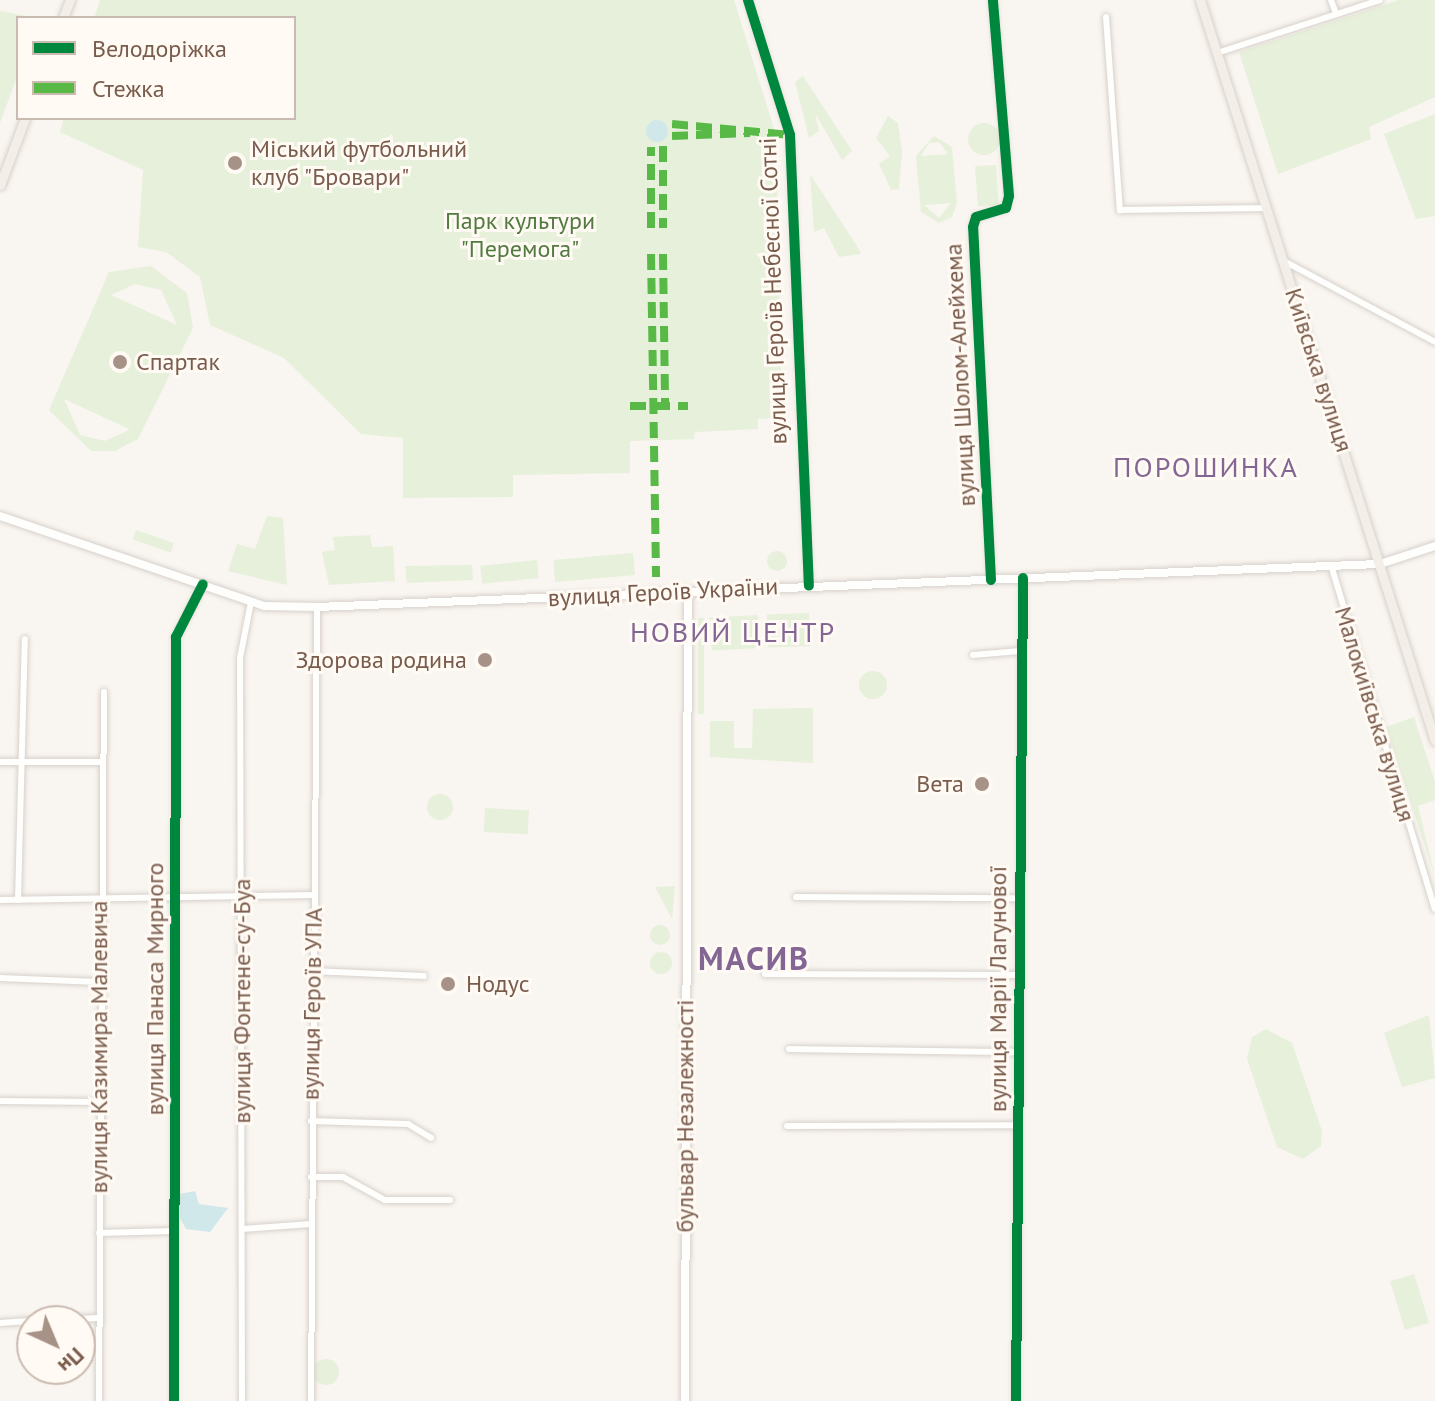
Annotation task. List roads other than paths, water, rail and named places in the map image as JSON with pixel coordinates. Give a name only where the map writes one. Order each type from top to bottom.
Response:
[{"type":"main road","name":"Київська вулиця","points":[[1200,0],[1435,741]]},
{"type":"main road","points":[[0,185],[24,120]]},
{"type":"main road","name":"вулиця Героїв України","points":[[3,515],[251,602],[317,607],[1380,564],[1435,546]]},
{"type":"main road","name":"бульвар Незалежності","points":[[685,1401],[688,592]]},
{"type":"street","name":"вулиця Героїв Небесної Сотні","points":[[748,0],[790,135],[809,586]]},
{"type":"street","name":"вулиця Шолом-Алейхема","points":[[991,580],[973,227],[976,217],[1006,208],[1009,196],[993,0]]},
{"type":"street","points":[[1331,0],[1336,14]]},
{"type":"street","points":[[1217,53],[1380,0]]},
{"type":"street","points":[[1106,17],[1120,210],[1267,208]]},
{"type":"street","points":[[1284,261],[1435,342]]},
{"type":"street","name":"Малокиївська вулиця","points":[[1331,565],[1435,909]]},
{"type":"street","name":"вулиця Марії Лагунової","points":[[1016,1401],[1019,975],[1016,898],[1023,578]]},
{"type":"street","name":"вулиця Панаса Мирного","points":[[174,1401],[176,637],[203,584]]},
{"type":"street","name":"вулиця Фонтене-су-Буа","points":[[242,1401],[240,658],[251,602]]},
{"type":"street","name":"вулиця Героїв УПА","points":[[311,1401],[317,607]]},
{"type":"street","points":[[18,900],[19,762],[25,639]]},
{"type":"street","points":[[973,655],[1020,651]]},
{"type":"street","name":"вулиця Казимира Малевича","points":[[99,1401],[98,900],[104,692]]},
{"type":"street","points":[[0,762],[100,762]]},
{"type":"street","points":[[0,900],[314,895]]},
{"type":"street","points":[[796,897],[1016,898]]},
{"type":"street","points":[[312,971],[424,976]]},
{"type":"street","points":[[765,974],[1019,975]]},
{"type":"street","points":[[0,978],[98,982]]},
{"type":"street","points":[[789,1049],[1018,1052]]},
{"type":"street","points":[[0,1101],[99,1102]]},
{"type":"street","points":[[311,1121],[408,1124],[431,1138]]},
{"type":"street","points":[[787,1126],[1018,1125]]},
{"type":"street","points":[[311,1177],[343,1177],[385,1200],[450,1200]]},
{"type":"street","points":[[242,1229],[311,1224]]},
{"type":"street","points":[[99,1233],[173,1231]]},
{"type":"water","points":[[657,120],[665,123],[668,131],[665,139],[657,142],[649,139],[646,131],[649,123]]},
{"type":"water","points":[[195,1191],[199,1204],[228,1208],[210,1232],[186,1229],[180,1218],[179,1194]]},
{"type":"place","name":"Міський футбольний клуб \"Бровари\"","points":[[235,163]]},
{"type":"place","name":"Спартак","points":[[120,362]]},
{"type":"place","name":"Здорова родина","points":[[485,660]]},
{"type":"place","name":"Вета","points":[[982,784]]},
{"type":"place","name":"Нодус","points":[[448,984]]},
{"type":"district","name":"ПОРОШИНКА","points":[[1206,467]]},
{"type":"district","name":"НОВИЙ ЦЕНТР","points":[[733,632]]},
{"type":"district","name":"МАСИВ","points":[[754,958]]},
{"type":"park label","name":"Парк культури \"Перемога\"","points":[[520,235]]}]
